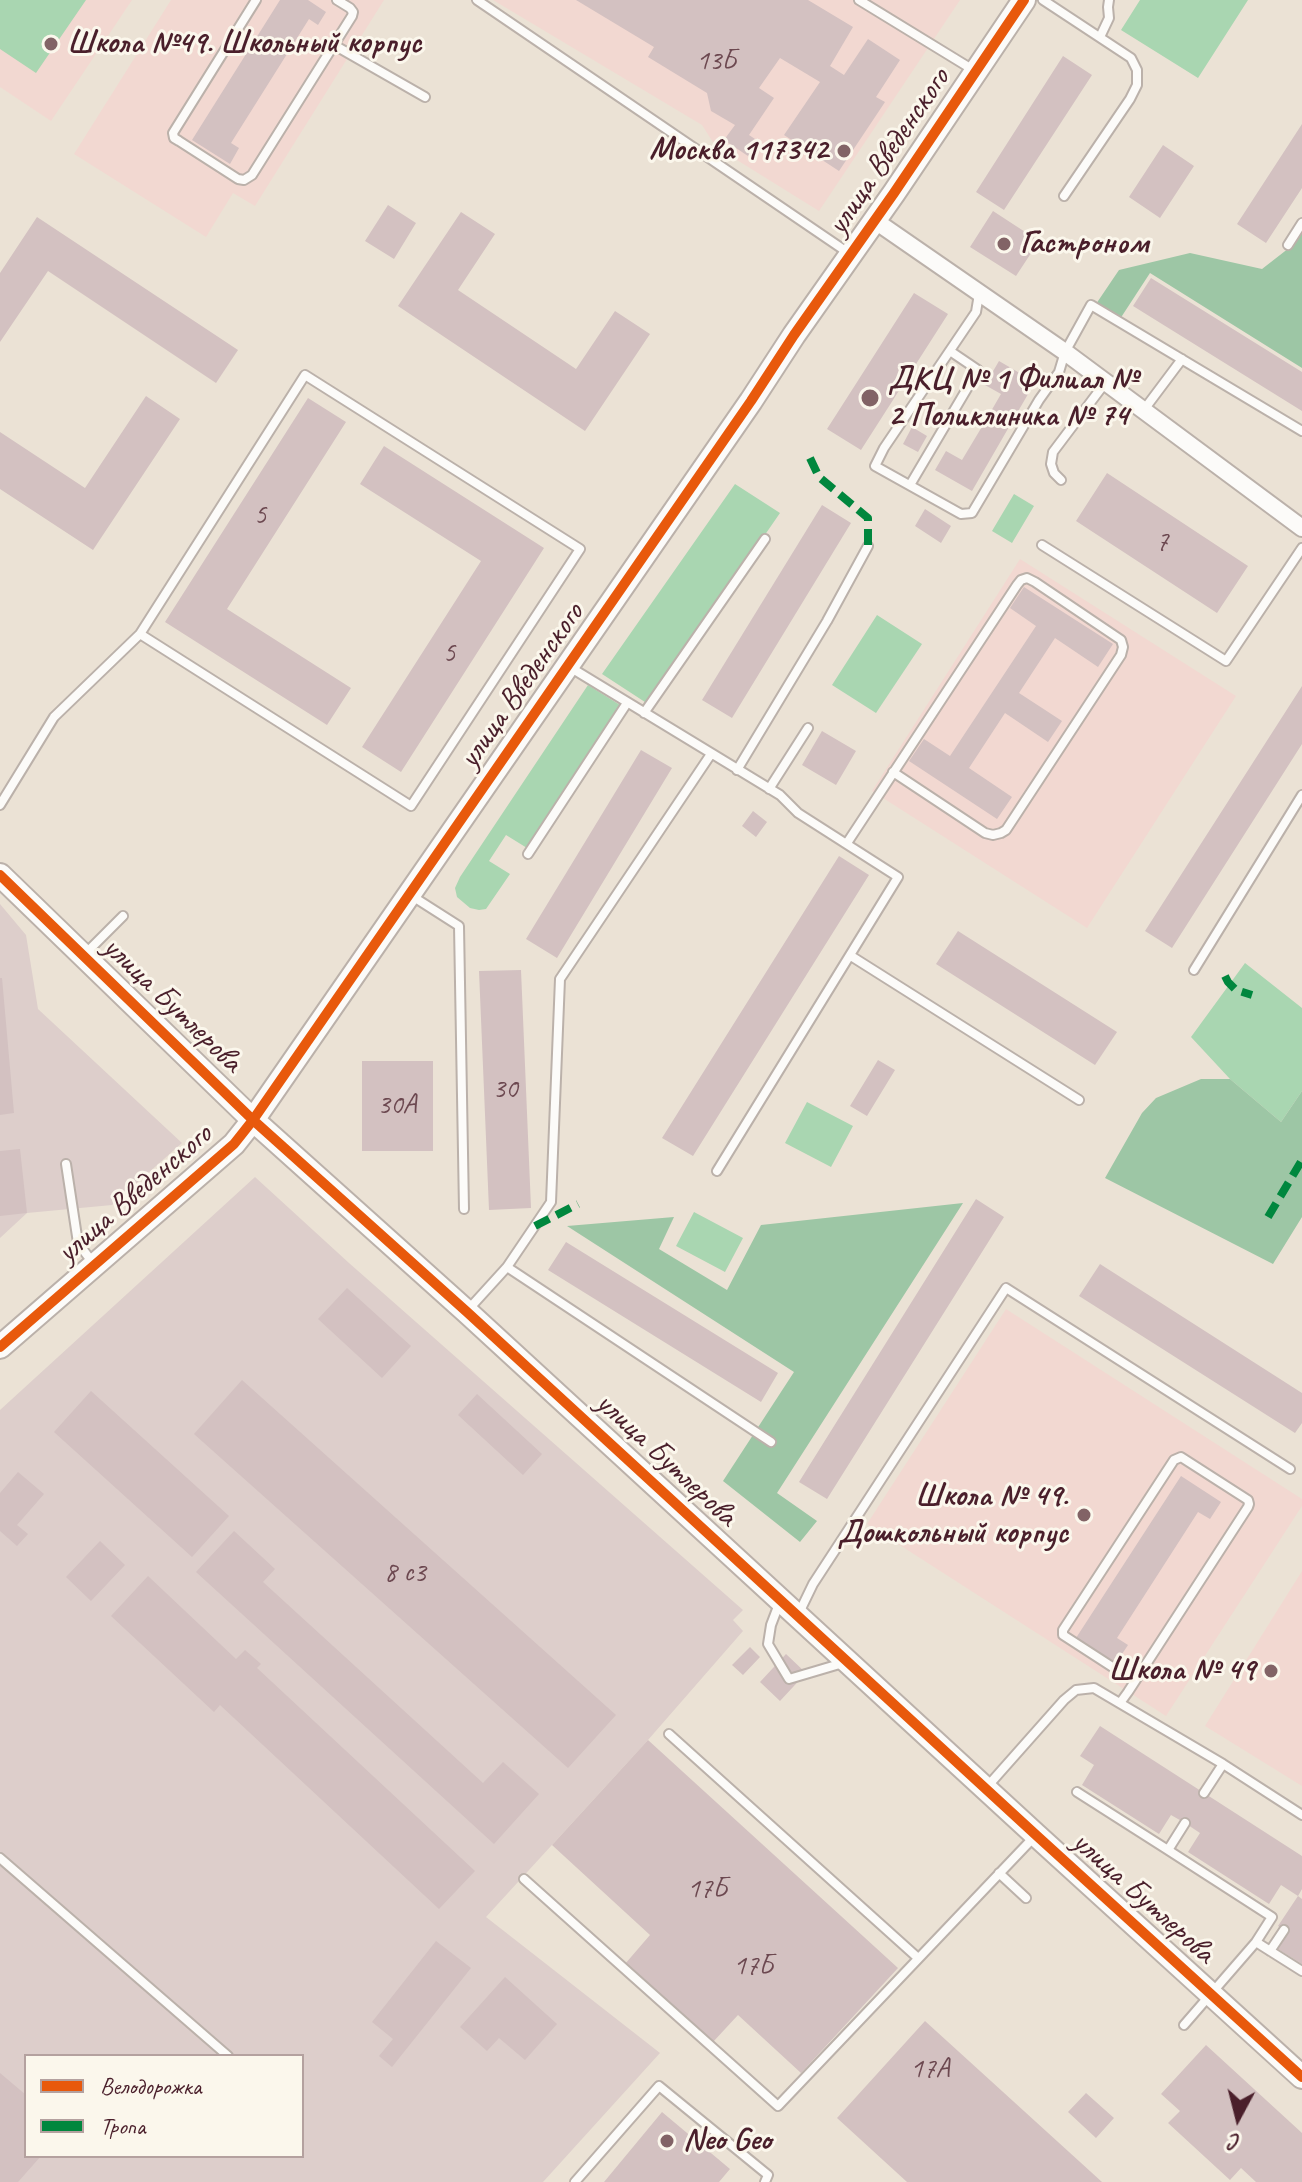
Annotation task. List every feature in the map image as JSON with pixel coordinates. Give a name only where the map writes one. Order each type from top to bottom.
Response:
[{"type":"street","name":"улица Введенского","points":[[0,1347],[234,1144],[253,1120],[1024,0]]},
{"type":"street","points":[[874,220],[1065,352],[1302,528]]},
{"type":"street","name":"улица Бутлерова","points":[[0,875],[253,1120],[1302,2077]]},
{"type":"lane","points":[[256,0],[173,133],[174,138],[244,180],[252,175],[353,12],[337,0]]},
{"type":"lane","points":[[477,0],[851,255]]},
{"type":"lane","points":[[859,0],[976,72]]},
{"type":"lane","points":[[1043,0],[1131,58],[1137,70],[1137,85],[1130,99],[1064,196]]},
{"type":"lane","points":[[1100,37],[1109,18],[1109,0]]},
{"type":"lane","points":[[334,45],[425,97]]},
{"type":"lane","points":[[1288,245],[1302,223]]},
{"type":"lane","points":[[979,294],[976,312],[875,466],[961,514],[972,513],[1059,372],[1065,352],[1091,305],[1302,431]]},
{"type":"lane","points":[[910,485],[978,370],[950,351]]},
{"type":"lane","points":[[1143,411],[1182,359]]},
{"type":"lane","points":[[0,805],[54,717],[140,634],[305,375],[580,549],[411,806],[140,634]]},
{"type":"lane","points":[[1061,480],[1051,464],[1053,452],[1105,383]]},
{"type":"lane","points":[[644,713],[765,539]]},
{"type":"lane","points":[[1042,545],[1226,661],[1302,548]]},
{"type":"lane","points":[[737,770],[827,621],[868,546]]},
{"type":"lane","points":[[847,843],[893,772],[1021,580],[1027,578],[1035,582],[1121,640],[1121,655],[1006,830],[1001,833],[985,833],[893,772]]},
{"type":"lane","points":[[568,666],[780,795],[798,813],[898,877],[717,1171]]},
{"type":"lane","points":[[528,854],[627,703]]},
{"type":"lane","points":[[769,789],[808,728]]},
{"type":"lane","points":[[467,1312],[507,1267],[551,1202],[560,979],[711,754]]},
{"type":"lane","points":[[1194,970],[1302,795]]},
{"type":"lane","points":[[410,895],[459,926],[464,1209]]},
{"type":"lane","points":[[83,956],[123,916]]},
{"type":"lane","points":[[851,956],[1079,1100]]},
{"type":"lane","points":[[66,1164],[78,1243],[94,1264]]},
{"type":"lane","points":[[507,1267],[771,1442]]},
{"type":"lane","points":[[798,1616],[813,1584],[1006,1288],[1290,1469]]},
{"type":"lane","points":[[1120,1703],[1249,1504],[1248,1500],[1181,1457],[1174,1460],[1063,1630],[1065,1636],[1134,1681]]},
{"type":"lane","points":[[780,1600],[768,1644],[789,1679],[848,1662]]},
{"type":"lane","points":[[985,1789],[1064,1700],[1076,1690],[1094,1688],[1302,1815]]},
{"type":"lane","points":[[669,1734],[918,1958]]},
{"type":"lane","points":[[1204,1793],[1223,1764]]},
{"type":"lane","points":[[1077,1792],[1272,1917],[1256,1942],[1184,2025]]},
{"type":"lane","points":[[1168,1850],[1185,1823]]},
{"type":"lane","points":[[524,1879],[778,2106],[1036,1835]]},
{"type":"lane","points":[[0,1858],[226,2054]]},
{"type":"lane","points":[[999,1873],[1026,1898]]},
{"type":"lane","points":[[1270,1951],[1284,1930]]},
{"type":"lane","points":[[1256,1942],[1302,1971]]},
{"type":"lane","points":[[575,2182],[659,2086],[768,2175],[765,2182]]},
{"type":"shaded area","name":"Школа №49. Школьный корпус","points":[[0,0],[132,0],[51,121],[0,87]]},
{"type":"shaded area","points":[[171,0],[384,0],[255,206],[233,193],[206,237],[74,154]]},
{"type":"shaded area","points":[[493,0],[960,0],[819,211],[716,147],[702,125]]},
{"type":"shaded area","points":[[1020,559],[1236,696],[1087,928],[872,791]]},
{"type":"shaded area","points":[[0,904],[26,935],[38,1009],[182,1143],[112,1205],[27,1213],[0,1238]]},
{"type":"shaded area","points":[[255,1177],[743,1610],[733,1620],[743,1631],[486,1917],[660,2053],[543,2182],[0,2182],[0,1410]]},
{"type":"shaded area","name":"Школа № 49. Дошкольный корпус","points":[[1006,1309],[1302,1499],[1302,1506],[1166,1716],[867,1524]]},
{"type":"shaded area","name":"Школа № 49","points":[[1302,1571],[1302,1786],[1205,1726]]},
{"type":"green space","points":[[0,0],[86,0],[36,73],[0,49]]},
{"type":"green space","points":[[1140,0],[1248,0],[1198,78],[1121,30]]},
{"type":"green space","points":[[1302,228],[1302,368],[1150,273],[1120,319],[1096,304],[1119,270],[1190,253],[1262,269],[1289,248]]},
{"type":"green space","points":[[735,484],[780,513],[648,704],[602,674]]},
{"type":"green space","points":[[1014,494],[1034,506],[1012,543],[992,531]]},
{"type":"green space","points":[[877,615],[922,644],[876,713],[832,685]]},
{"type":"green space","points":[[588,685],[620,705],[527,848],[506,835],[489,861],[510,874],[486,909],[470,908],[457,897],[455,888],[460,877]]},
{"type":"green space","points":[[1245,963],[1302,1008],[1302,1091],[1281,1122],[1230,1079],[1191,1037]]},
{"type":"green space","points":[[1201,1079],[1230,1079],[1281,1122],[1302,1091],[1302,1217],[1273,1264],[1105,1178],[1142,1113],[1156,1098]]},
{"type":"green space","points":[[807,1102],[853,1126],[831,1167],[785,1143]]},
{"type":"green space","points":[[963,1203],[777,1493],[817,1521],[800,1542],[723,1481],[794,1372],[567,1226],[674,1217],[659,1249],[727,1290],[761,1225]]},
{"type":"green space","points":[[694,1212],[743,1238],[725,1272],[676,1246]]},
{"type":"building","points":[[280,0],[308,0],[326,12],[318,25],[309,19],[231,143],[239,148],[230,164],[192,140]]},
{"type":"building","points":[[576,0],[808,0],[853,27],[830,66],[844,75],[868,39],[900,60],[876,97],[885,102],[839,171],[784,135],[820,82],[780,58],[759,88],[774,98],[749,135],[758,141],[748,156],[724,140],[735,125],[711,111],[707,93],[648,57],[654,47]]},
{"type":"building","points":[[1063,56],[1092,75],[1004,210],[976,192]]},
{"type":"building","points":[[1302,124],[1302,188],[1266,243],[1237,224]]},
{"type":"building","points":[[1163,145],[1194,166],[1160,218],[1129,197]]},
{"type":"building","points":[[388,205],[416,223],[394,259],[365,241]]},
{"type":"building","name":"Гастроном","points":[[993,211],[1039,241],[1016,276],[970,247]]},
{"type":"building","points":[[461,212],[495,234],[458,290],[576,369],[615,311],[650,334],[585,431],[398,306]]},
{"type":"building","points":[[37,217],[238,350],[216,383],[48,271],[0,342],[0,273]]},
{"type":"building","points":[[1151,278],[1302,372],[1302,411],[1133,306]]},
{"type":"building","name":"ДКЦ № 1 Филиал № 2 Поликлиника № 74","points":[[914,293],[948,314],[861,450],[827,429]]},
{"type":"building","points":[[999,361],[1035,382],[972,491],[935,470],[946,451],[962,460],[983,425],[1001,394],[985,385]]},
{"type":"building","points":[[146,396],[180,419],[93,550],[0,489],[0,432],[85,488]]},
{"type":"building","points":[[308,398],[346,422],[227,609],[351,688],[327,725],[165,622]]},
{"type":"building","points":[[912,427],[927,436],[918,452],[903,444]]},
{"type":"building","points":[[384,446],[544,548],[401,772],[362,747],[481,561],[360,484]]},
{"type":"building","points":[[1107,473],[1248,566],[1217,613],[1076,521]]},
{"type":"building","points":[[822,505],[851,523],[732,718],[702,700]]},
{"type":"building","points":[[925,509],[951,526],[941,543],[915,526]]},
{"type":"building","points":[[1024,587],[1113,644],[1098,667],[1055,638],[1019,693],[1062,721],[1048,742],[1005,713],[969,768],[1012,797],[997,819],[909,761],[924,739],[950,756],[1036,626],[1010,608]]},
{"type":"building","points":[[1302,686],[1302,744],[1172,948],[1145,931]]},
{"type":"building","points":[[822,731],[856,751],[836,785],[802,765]]},
{"type":"building","points":[[641,750],[672,768],[557,958],[526,939]]},
{"type":"building","points":[[753,811],[767,822],[756,837],[742,826]]},
{"type":"building","points":[[839,856],[869,875],[693,1156],[662,1138]]},
{"type":"building","points":[[958,931],[1117,1032],[1095,1065],[936,964]]},
{"type":"building","points":[[521,970],[531,1208],[489,1210],[479,971]]},
{"type":"building","points":[[0,978],[14,1113],[0,1115]]},
{"type":"building","points":[[878,1060],[895,1070],[867,1116],[850,1106]]},
{"type":"building","points":[[362,1061],[433,1061],[433,1151],[362,1151]]},
{"type":"building","points":[[20,1149],[27,1213],[0,1216],[0,1151]]},
{"type":"building","points":[[976,1199],[1004,1217],[827,1499],[799,1482]]},
{"type":"building","points":[[566,1242],[778,1373],[761,1402],[548,1270]]},
{"type":"building","points":[[1100,1264],[1302,1393],[1302,1423],[1295,1433],[1079,1296]]},
{"type":"building","points":[[347,1288],[411,1346],[382,1378],[318,1319]]},
{"type":"building","points":[[242,1380],[616,1715],[568,1768],[194,1434]]},
{"type":"building","points":[[91,1391],[229,1516],[192,1557],[54,1432]]},
{"type":"building","points":[[477,1394],[542,1454],[523,1475],[458,1415]]},
{"type":"building","points":[[18,1472],[44,1494],[17,1525],[28,1534],[17,1546],[0,1531],[0,1493]]},
{"type":"building","points":[[1181,1476],[1221,1502],[1210,1519],[1198,1512],[1117,1638],[1128,1645],[1116,1663],[1076,1638]]},
{"type":"building","points":[[234,1531],[275,1569],[263,1582],[483,1783],[503,1762],[539,1794],[494,1844],[196,1572]]},
{"type":"building","points":[[100,1541],[125,1565],[91,1601],[66,1577]]},
{"type":"building","points":[[148,1576],[236,1659],[245,1650],[261,1664],[257,1668],[475,1871],[439,1909],[220,1705],[214,1712],[111,1616]]},
{"type":"building","points":[[750,1647],[760,1657],[743,1675],[732,1665]]},
{"type":"building","points":[[786,1654],[806,1673],[780,1701],[760,1682]]},
{"type":"building","points":[[1100,1726],[1302,1856],[1302,1889],[1298,1896],[1281,1885],[1269,1904],[1188,1852],[1200,1833],[1185,1823],[1171,1815],[1159,1834],[1082,1785],[1094,1765],[1080,1756]]},
{"type":"building","points":[[648,1740],[898,1968],[801,2073],[738,2015],[713,2042],[625,1964],[650,1935],[552,1845]]},
{"type":"building","points":[[1298,1896],[1302,1899],[1302,1964],[1278,1949],[1288,1933],[1278,1926]]},
{"type":"building","points":[[436,1941],[471,1968],[392,2067],[379,2056],[393,2039],[372,2022]]},
{"type":"building","points":[[505,1977],[557,2024],[525,2060],[499,2038],[487,2051],[460,2027]]},
{"type":"building","points":[[925,2021],[1102,2182],[907,2182],[837,2118]]},
{"type":"building","points":[[1206,2045],[1302,2133],[1302,2182],[1256,2182],[1241,2168],[1230,2180],[1168,2123],[1180,2111],[1161,2094]]},
{"type":"building","points":[[0,2073],[24,2093],[24,2158],[39,2158],[18,2182],[0,2182]]},
{"type":"building","points":[[1086,2093],[1114,2118],[1096,2138],[1068,2112]]},
{"type":"building","name":"Neo Geo","points":[[662,2112],[730,2169],[719,2182],[604,2182]]},
{"type":"marked path","points":[[810,458],[819,477],[868,518],[868,546]]},
{"type":"marked path","points":[[1225,976],[1236,990],[1252,995]]},
{"type":"marked path","points":[[1268,1217],[1302,1160]]},
{"type":"marked path","points":[[535,1226],[578,1204]]},
{"type":"cycle path","points":[[0,1347],[234,1144],[253,1120],[751,401],[1024,0]]},
{"type":"cycle path","points":[[0,875],[253,1120],[1302,2077]]},
{"type":"place","name":"Школа №49. Школьный корпус","points":[[51,44]]},
{"type":"place","name":"Москва 117342","points":[[844,151]]},
{"type":"place","name":"Гастроном","points":[[1004,244]]},
{"type":"place","name":"ДКЦ № 1 Филиал № 2 Поликлиника № 74","points":[[870,398]]},
{"type":"place","name":"Школа № 49. Дошкольный корпус","points":[[1084,1515]]},
{"type":"place","name":"Школа № 49","points":[[1271,1671]]},
{"type":"place","name":"Neo Geo","points":[[667,2141]]}]
